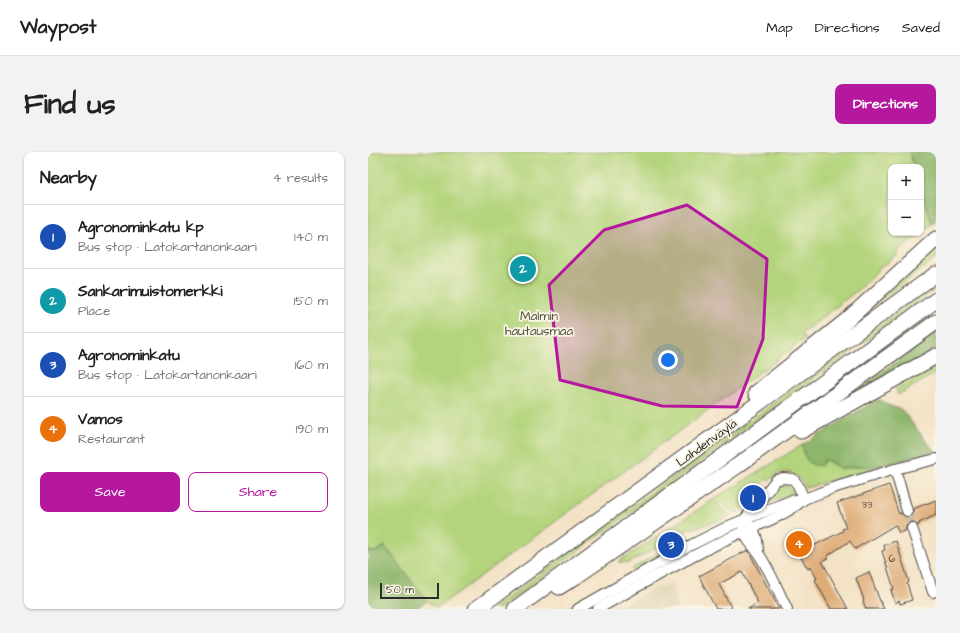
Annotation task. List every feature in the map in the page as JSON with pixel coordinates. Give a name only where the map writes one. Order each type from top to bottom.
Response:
[{"type":"highway","points":[[668,469],[754,395],[846,321],[933,242]]},
{"type":"highway","name":"Lahdenväylä","points":[[476,609],[936,274]]},
{"type":"highway","name":"Lahdenväylä","points":[[516,609],[936,300]]},
{"type":"highway","points":[[520,609],[575,577],[737,466],[936,322]]},
{"type":"highway","points":[[737,466],[936,356]]},
{"type":"street","points":[[578,609],[693,544],[744,520],[790,501],[804,499],[833,488],[895,469],[936,459]]},
{"type":"street","points":[[895,469],[907,511]]},
{"type":"street","points":[[744,520],[776,480],[783,478],[792,479],[798,485],[804,499]]},
{"type":"street","points":[[598,609],[658,575],[748,529],[793,509],[804,499]]},
{"type":"street","points":[[744,520],[748,529],[751,545],[758,552],[787,609]]},
{"type":"street","points":[[912,528],[933,592]]},
{"type":"highlighted area","points":[[687,205],[767,259],[763,339],[737,407],[662,406],[560,380],[549,285],[604,230]]},
{"type":"shaded area","points":[[672,584],[678,609],[615,609],[653,588]]},
{"type":"green space","name":"Malmin hautausmaa","points":[[368,152],[909,152],[913,164],[888,164],[888,236],[917,236],[897,251],[899,254],[880,268],[860,288],[801,334],[805,339],[437,608],[427,601],[385,546],[375,552],[368,551]]},
{"type":"green space","points":[[909,152],[936,152],[936,220],[932,224],[924,198],[924,164],[913,164]]},
{"type":"green space","points":[[924,198],[932,224],[924,231]]},
{"type":"green space","points":[[936,245],[936,259],[866,310]]},
{"type":"green space","points":[[936,284],[936,289],[499,609],[492,609]]},
{"type":"green space","points":[[936,332],[936,349],[861,391],[860,389]]},
{"type":"green space","points":[[936,367],[936,373],[898,395],[896,389]]},
{"type":"green space","points":[[879,399],[888,405],[902,410],[935,451],[876,467],[860,466],[841,469],[825,459],[821,466],[812,464],[807,460],[802,445]]},
{"type":"green space","points":[[802,445],[806,459],[824,459],[841,469],[869,466],[870,469],[806,488],[794,474],[789,472],[779,473],[769,481],[766,479],[737,513],[726,507],[721,502],[718,504],[719,506],[731,516],[687,530],[629,563],[618,562],[714,499]]},
{"type":"green space","points":[[781,485],[785,485],[791,489],[793,493],[771,502],[767,502],[766,501],[775,489]]},
{"type":"green space","points":[[385,546],[427,601],[417,607],[418,609],[368,609],[368,551],[375,552]]},
{"type":"green space","points":[[665,549],[666,551],[654,561],[633,574],[633,568]]},
{"type":"green space","points":[[603,586],[612,586],[571,609],[566,609]]},
{"type":"building","points":[[889,485],[899,514],[901,513],[905,517],[909,517],[913,513],[913,509],[936,500],[936,515],[919,523],[918,526],[914,522],[910,522],[906,526],[906,530],[899,533],[895,525],[855,549],[850,541],[827,556],[828,558],[822,561],[848,609],[831,609],[815,580],[817,579],[811,567],[808,569],[794,543],[807,536],[813,546],[843,531],[842,529],[846,528],[837,503]]},
{"type":"building","points":[[896,541],[909,582],[907,583],[912,600],[900,604],[899,601],[895,603],[891,590],[894,589],[882,551],[885,550],[884,545]]},
{"type":"building","points":[[748,550],[779,609],[748,609],[758,603],[742,572],[719,584],[732,609],[716,609],[699,576]]},
{"type":"building","points":[[869,572],[884,609],[866,609],[856,578]]},
{"type":"tunnel","points":[[907,511],[912,528]]},
{"type":"place","name":"Sankarimuistomerkki","points":[[523,269]]},
{"type":"place","name":"Agronominkatu kp","points":[[753,498]]},
{"type":"place","name":"Vamos","points":[[799,544]]},
{"type":"place","name":"Agronominkatu","points":[[671,545]]}]
